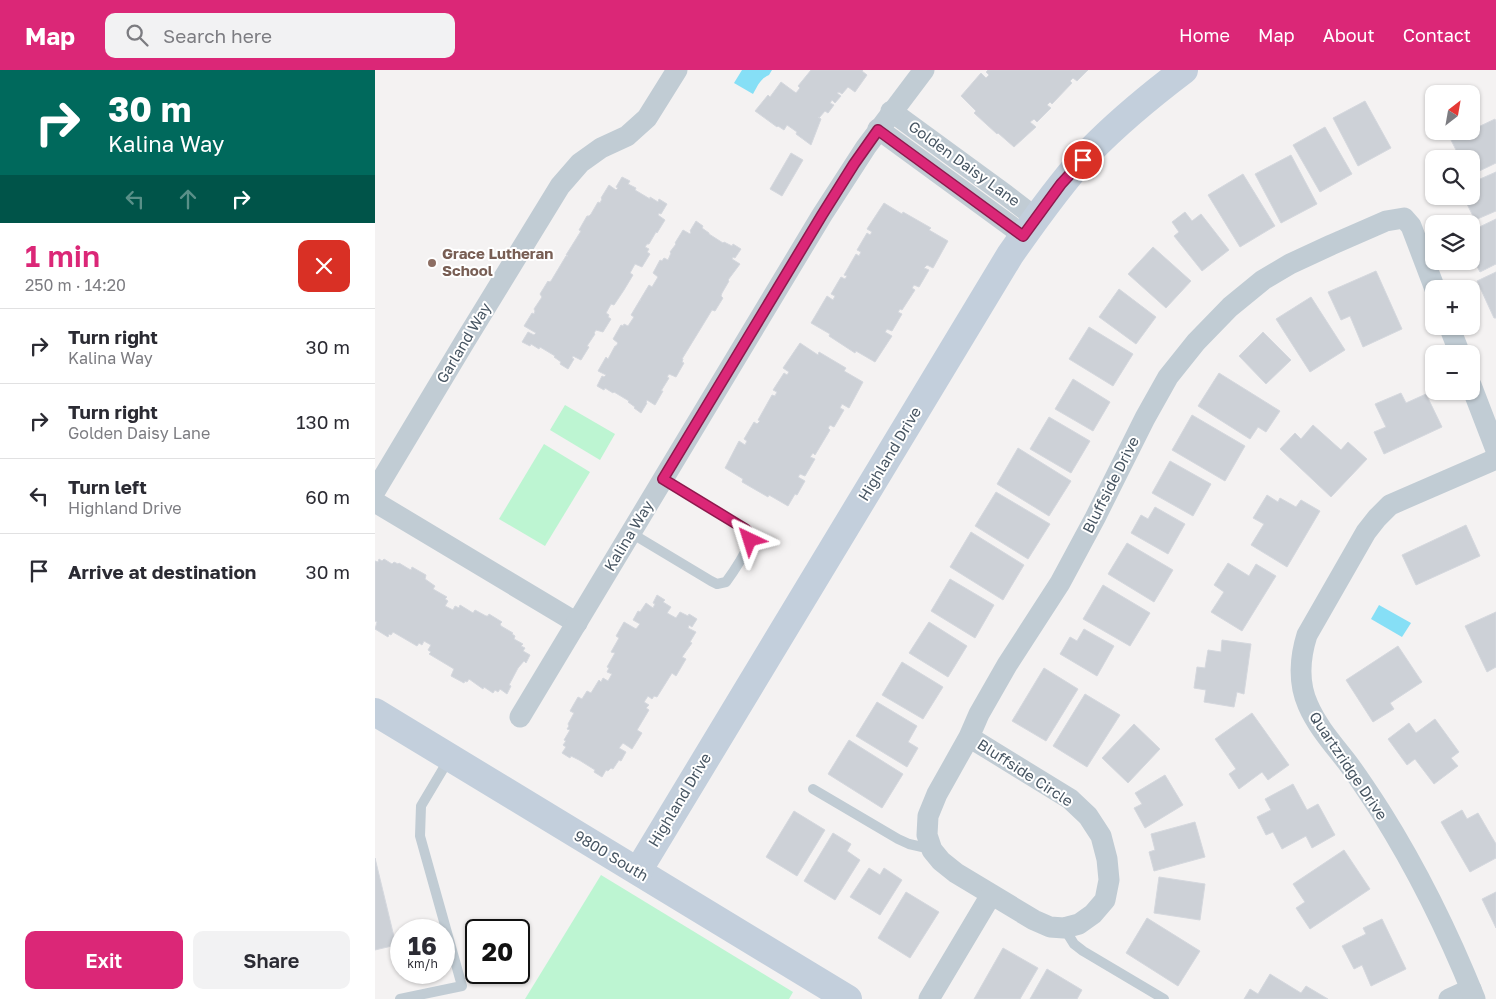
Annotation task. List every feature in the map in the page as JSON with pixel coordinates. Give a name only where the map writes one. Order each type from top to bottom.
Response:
[{"type":"street","name":"Garland Way","points":[[375,491],[560,186],[580,163],[601,148],[627,136],[647,118],[677,70]]},
{"type":"street","name":"Kalina Way","points":[[520,717],[822,215],[854,164],[891,111],[924,70]]},
{"type":"street","name":"Highland Drive","points":[[638,871],[1005,263],[1075,168],[1112,129],[1184,70]]},
{"type":"street","name":"Golden Daisy Lane","points":[[891,111],[984,178],[1030,227]]},
{"type":"street","name":"Golden Daisy Lane","points":[[878,130],[1030,227]]},
{"type":"street","name":"Bluffside Drive","points":[[932,850],[927,835],[928,816],[937,794],[1007,665],[1060,583],[1168,377],[1196,342],[1230,307],[1263,280],[1290,264],[1386,221],[1404,218],[1411,226],[1432,280]]},
{"type":"street","points":[[1477,400],[1496,450]]},
{"type":"street","name":"Quartzridge Drive","points":[[1473,994],[1444,928],[1414,869],[1381,813],[1317,722],[1307,704],[1302,686],[1301,668],[1302,651],[1315,618],[1366,532],[1377,518],[1390,505],[1406,497],[1496,459]]},
{"type":"street","points":[[375,502],[577,623]]},
{"type":"street","name":"9800 South","points":[[375,712],[848,999]]},
{"type":"street","name":"Bluffside Circle","points":[[969,737],[1070,799],[1088,816],[1101,836],[1107,859],[1109,880],[1105,900],[1093,914],[1079,924],[1064,928]]},
{"type":"street","points":[[932,850],[941,861],[956,873],[991,895],[1034,920],[1050,927],[1064,928]]},
{"type":"street","points":[[929,999],[991,895]]},
{"type":"street","points":[[1449,999],[1473,994]]},
{"type":"lane","points":[[631,533],[717,584],[726,582],[731,575],[747,547],[750,534],[745,529],[663,479]]},
{"type":"lane","points":[[400,999],[461,986],[420,836],[421,806],[450,758]]},
{"type":"lane","points":[[813,789],[898,839],[932,850]]},
{"type":"lane","points":[[1064,928],[1083,952],[1164,999]]},
{"type":"green space","points":[[565,405],[615,434],[600,460],[550,430]]},
{"type":"green space","points":[[544,444],[590,472],[545,546],[499,519]]},
{"type":"green space","points":[[601,875],[793,992],[789,999],[525,999]]},
{"type":"water","points":[[742,70],[772,70],[759,83],[753,94],[734,83]]},
{"type":"water","points":[[1379,605],[1411,623],[1402,637],[1371,619]]},
{"type":"building","points":[[811,70],[863,70],[867,75],[855,92],[848,87],[842,94],[837,93],[841,96],[835,103],[832,100],[830,103],[834,105],[828,113],[825,111],[819,118],[821,119],[811,145],[787,125],[784,130],[777,127],[755,111],[768,95],[770,97],[781,82],[796,93],[800,88],[798,86]]},
{"type":"building","points":[[988,70],[1088,70],[1077,81],[1073,78],[1070,81],[1072,83],[1052,104],[1050,102],[1047,105],[1051,108],[1037,122],[1034,119],[1030,122],[1036,127],[1014,147],[974,113],[976,111],[961,96],[981,73],[986,78],[989,75],[986,72]]},
{"type":"building","points":[[1365,101],[1391,148],[1358,166],[1333,118]]},
{"type":"building","points":[[1495,119],[1496,163],[1480,171],[1480,150],[1456,150],[1451,140],[1480,140],[1480,126]]},
{"type":"building","points":[[1325,127],[1352,174],[1320,192],[1293,145]]},
{"type":"building","points":[[791,153],[803,160],[782,196],[770,189]]},
{"type":"building","points":[[1291,155],[1317,204],[1281,223],[1255,174]]},
{"type":"building","points":[[1496,172],[1496,211],[1480,218],[1480,215],[1472,215],[1468,205],[1480,205],[1480,179]]},
{"type":"building","points":[[1243,174],[1275,226],[1240,247],[1208,195]]},
{"type":"building","points":[[622,177],[630,181],[628,184],[636,188],[635,190],[650,199],[650,197],[658,202],[659,199],[667,204],[661,214],[659,213],[658,215],[665,220],[645,247],[649,249],[647,252],[650,254],[642,267],[635,264],[630,273],[633,275],[614,305],[611,304],[606,313],[611,319],[603,332],[596,330],[581,360],[573,356],[572,358],[574,359],[568,369],[560,364],[561,362],[555,356],[540,347],[539,349],[531,344],[530,346],[522,342],[528,332],[534,335],[536,333],[524,326],[532,313],[534,314],[534,309],[542,297],[540,294],[548,281],[551,281],[566,256],[568,256],[566,255],[581,231],[579,230],[587,216],[591,214],[598,202],[600,203],[609,185],[616,190],[618,188],[616,187]]},
{"type":"building","points":[[884,203],[931,228],[929,230],[948,241],[933,268],[927,265],[924,268],[929,270],[919,287],[914,285],[912,288],[915,290],[902,310],[900,309],[898,312],[902,314],[892,331],[887,329],[885,332],[892,336],[875,362],[856,351],[855,353],[829,336],[830,334],[811,323],[827,296],[833,300],[835,296],[831,294],[841,277],[845,279],[847,276],[844,275],[856,254],[859,256],[861,252],[857,250],[867,233],[870,235],[872,232],[867,229]]},
{"type":"building","points":[[1185,212],[1192,221],[1201,214],[1229,250],[1202,271],[1174,236],[1179,232],[1172,222]]},
{"type":"building","points":[[1496,219],[1496,264],[1480,272],[1479,270],[1480,227]]},
{"type":"building","points":[[696,221],[709,234],[723,243],[732,246],[733,244],[741,249],[735,258],[733,257],[732,259],[740,264],[728,280],[721,296],[723,298],[715,311],[712,310],[682,359],[684,363],[676,377],[669,374],[667,377],[669,378],[655,405],[647,400],[641,413],[629,401],[614,392],[597,386],[602,376],[606,375],[598,371],[606,357],[608,359],[618,343],[613,339],[621,325],[628,326],[634,317],[631,315],[649,285],[652,287],[658,277],[653,273],[660,260],[662,261],[664,258],[668,260],[670,252],[683,230],[690,234]]},
{"type":"building","points":[[1153,247],[1191,281],[1166,308],[1128,274]]},
{"type":"building","points":[[1376,271],[1402,329],[1363,347],[1350,316],[1341,320],[1328,292]]},
{"type":"building","points":[[1496,272],[1496,318],[1494,318],[1480,288],[1479,280]]},
{"type":"building","points":[[1119,289],[1156,317],[1136,344],[1099,317]]},
{"type":"building","points":[[1311,297],[1345,350],[1310,372],[1276,319]]},
{"type":"building","points":[[1089,327],[1133,354],[1113,386],[1069,359]]},
{"type":"building","points":[[1263,332],[1291,360],[1266,384],[1239,356]]},
{"type":"building","points":[[800,343],[818,355],[819,352],[846,368],[844,371],[863,382],[849,408],[842,404],[840,408],[844,410],[834,427],[830,425],[828,428],[830,430],[815,455],[813,453],[810,457],[815,459],[805,476],[800,474],[798,477],[805,481],[788,506],[742,482],[743,479],[725,468],[739,441],[745,445],[747,441],[744,439],[754,422],[757,424],[760,421],[758,420],[772,395],[775,396],[777,392],[773,390],[784,373],[787,375],[789,372],[783,368]]},
{"type":"building","points":[[1219,373],[1280,411],[1266,432],[1258,427],[1250,439],[1198,406]]},
{"type":"building","points":[[1073,379],[1110,402],[1093,431],[1055,409]]},
{"type":"building","points":[[1401,393],[1406,403],[1425,394],[1425,400],[1429,400],[1442,427],[1384,454],[1374,432],[1386,427],[1375,404]]},
{"type":"building","points":[[1192,415],[1245,446],[1225,481],[1172,450]]},
{"type":"building","points":[[1049,417],[1090,441],[1071,473],[1030,449]]},
{"type":"building","points":[[1313,425],[1341,450],[1348,442],[1367,459],[1331,497],[1280,449],[1295,433],[1301,439]]},
{"type":"building","points":[[1018,448],[1071,481],[1049,516],[997,484]]},
{"type":"building","points":[[1170,461],[1211,484],[1193,516],[1152,493]]},
{"type":"building","points":[[996,492],[1050,524],[1028,559],[975,526]]},
{"type":"building","points":[[1267,495],[1278,502],[1280,498],[1296,507],[1301,500],[1320,511],[1287,567],[1251,545],[1264,524],[1253,518]]},
{"type":"building","points":[[1155,507],[1185,524],[1168,554],[1131,533],[1141,515],[1148,519]]},
{"type":"building","points":[[1466,525],[1480,556],[1416,585],[1402,555]]},
{"type":"building","points":[[971,532],[1024,565],[1003,600],[950,567]]},
{"type":"building","points":[[1127,543],[1173,570],[1154,602],[1108,574]]},
{"type":"building","points":[[379,559],[382,561],[384,559],[392,564],[394,562],[399,563],[411,570],[412,567],[426,575],[425,579],[435,586],[433,589],[447,597],[445,599],[448,601],[445,606],[453,610],[455,606],[459,608],[460,605],[473,613],[475,610],[486,616],[489,614],[502,622],[501,626],[513,633],[514,639],[523,644],[521,646],[525,648],[523,651],[530,655],[526,663],[524,661],[518,668],[509,685],[511,686],[507,694],[500,689],[498,692],[495,690],[493,693],[484,687],[483,689],[469,679],[464,683],[451,676],[454,669],[429,654],[431,652],[428,650],[431,645],[424,641],[422,645],[419,643],[417,646],[393,632],[388,637],[375,629],[377,622],[375,621],[375,561],[378,562]]},
{"type":"building","points":[[1228,563],[1249,576],[1256,564],[1276,576],[1242,631],[1211,612],[1224,592],[1214,585]]},
{"type":"building","points":[[950,579],[994,605],[975,638],[931,611]]},
{"type":"building","points":[[1103,585],[1150,613],[1130,646],[1083,619]]},
{"type":"building","points":[[657,595],[671,607],[667,613],[676,618],[680,612],[688,616],[689,614],[697,619],[692,627],[689,625],[688,628],[696,632],[690,642],[692,643],[682,657],[686,659],[676,676],[672,673],[657,697],[654,696],[652,699],[648,696],[644,702],[649,705],[646,708],[649,710],[637,730],[642,733],[632,749],[623,743],[619,748],[626,752],[621,761],[619,760],[613,769],[606,770],[602,777],[579,760],[571,756],[570,758],[562,753],[566,747],[563,745],[566,741],[564,740],[570,730],[567,729],[568,724],[574,713],[570,711],[578,697],[582,699],[587,691],[591,693],[599,680],[601,682],[603,678],[608,681],[612,674],[607,672],[609,668],[607,667],[615,653],[611,652],[619,638],[616,636],[624,622],[636,629],[640,624],[633,620],[638,611],[640,612],[646,603],[653,608]]},
{"type":"building","points":[[1496,612],[1496,667],[1487,672],[1465,626]]},
{"type":"building","points":[[929,622],[967,646],[948,677],[909,653]]},
{"type":"building","points":[[1084,629],[1114,646],[1097,676],[1060,654],[1070,637],[1077,641]]},
{"type":"building","points":[[1222,640],[1251,644],[1244,694],[1237,692],[1234,707],[1204,702],[1206,690],[1194,688],[1197,667],[1205,668],[1208,650],[1221,652]]},
{"type":"building","points":[[1398,646],[1422,682],[1390,703],[1394,709],[1373,722],[1346,680]]},
{"type":"building","points":[[902,662],[943,687],[923,719],[882,695]]},
{"type":"building","points":[[1044,668],[1078,689],[1046,741],[1012,721]]},
{"type":"building","points":[[1085,694],[1120,715],[1087,767],[1053,746]]},
{"type":"building","points":[[877,702],[917,726],[908,742],[918,748],[907,767],[856,736]]},
{"type":"building","points":[[1252,713],[1289,765],[1268,780],[1262,772],[1239,789],[1229,774],[1236,769],[1215,739]]},
{"type":"building","points":[[1435,719],[1459,752],[1451,758],[1458,766],[1434,784],[1415,759],[1407,765],[1388,739],[1409,723],[1416,733]]},
{"type":"building","points":[[1134,724],[1160,749],[1128,783],[1102,758]]},
{"type":"building","points":[[849,740],[903,774],[882,808],[828,774]]},
{"type":"building","points":[[1165,775],[1183,805],[1145,828],[1134,808],[1142,804],[1135,793]]},
{"type":"building","points":[[1293,784],[1307,810],[1318,804],[1335,835],[1312,848],[1306,836],[1282,849],[1273,832],[1266,835],[1257,817],[1271,810],[1265,799]]},
{"type":"building","points":[[1462,810],[1467,819],[1478,813],[1496,844],[1496,858],[1470,872],[1441,822]]},
{"type":"building","points":[[794,811],[825,830],[797,876],[766,857]]},
{"type":"building","points":[[1195,822],[1205,857],[1154,871],[1149,852],[1155,850],[1151,834]]},
{"type":"building","points":[[833,833],[851,844],[847,851],[860,860],[835,900],[804,881]]},
{"type":"building","points":[[1344,850],[1370,889],[1310,929],[1296,908],[1305,902],[1293,884]]},
{"type":"building","points":[[375,858],[390,920],[390,946],[375,950]]},
{"type":"building","points":[[869,868],[880,875],[884,868],[902,880],[880,915],[850,897]]},
{"type":"building","points":[[1159,877],[1205,884],[1200,920],[1154,913]]},
{"type":"building","points":[[906,892],[939,912],[910,958],[878,938]]},
{"type":"building","points":[[1496,892],[1496,928],[1482,899]]},
{"type":"building","points":[[1147,918],[1200,951],[1178,986],[1126,953]]},
{"type":"building","points":[[1382,919],[1406,969],[1371,986],[1362,965],[1354,969],[1342,946],[1366,934],[1363,928]]},
{"type":"building","points":[[1003,948],[1038,968],[1020,999],[974,999]]},
{"type":"building","points":[[1047,969],[1082,990],[1077,999],[1030,999]]},
{"type":"building","points":[[1270,974],[1301,993],[1306,986],[1328,999],[1244,999],[1250,989],[1258,994]]},
{"type":"place","name":"Grace Lutheran School","points":[[432,263]]},
{"type":"route","points":[[750,540],[750,534],[745,529],[663,479],[822,215],[878,130],[1023,236],[1061,184],[1083,160]]}]
